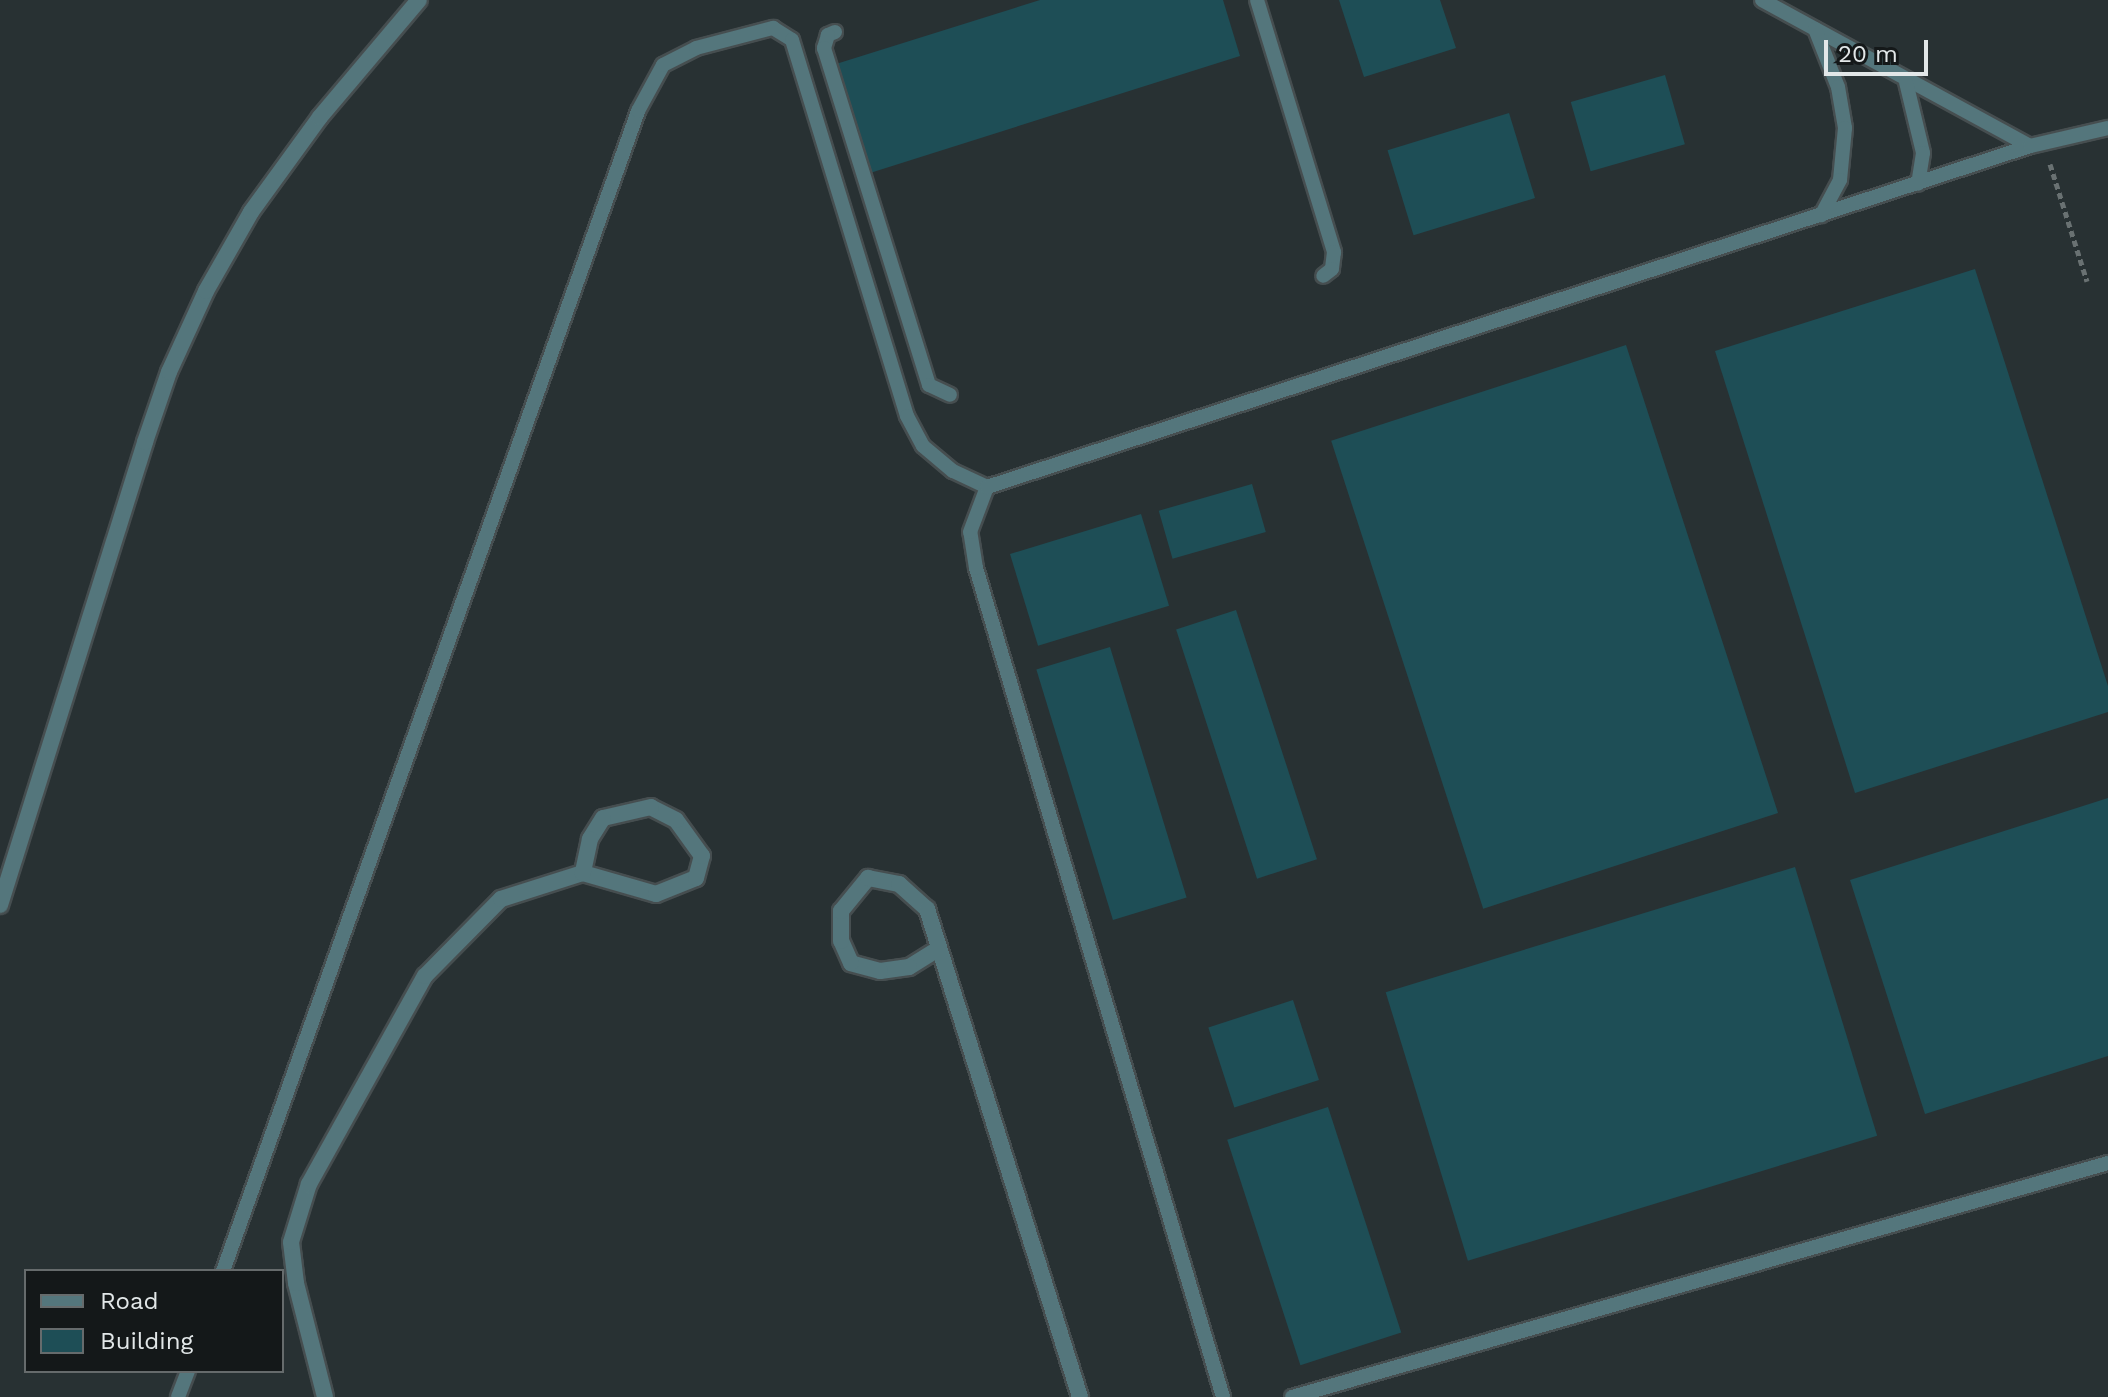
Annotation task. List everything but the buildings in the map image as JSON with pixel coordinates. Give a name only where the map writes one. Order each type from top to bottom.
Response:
[{"type":"street","points":[[0,905],[145,442],[206,291],[251,212],[312,128],[419,0]]},
{"type":"street","points":[[325,1397],[296,1283],[291,1242],[309,1184],[425,976],[501,899],[583,873],[656,894],[696,878],[702,856],[676,820],[651,807],[603,818],[590,839],[583,873]]},
{"type":"street","points":[[938,949],[894,969],[880,971],[851,963],[841,941],[841,911],[868,878],[899,884],[927,909],[1080,1397]]},
{"type":"lane","points":[[1257,0],[1334,252],[1332,269],[1323,276]]},
{"type":"lane","points":[[1762,0],[1906,82],[2036,145]]},
{"type":"lane","points":[[224,1269],[638,111],[663,65],[696,48],[773,28],[792,40],[907,416],[923,446],[953,471],[987,487],[2036,145],[2108,128]]},
{"type":"lane","points":[[1815,29],[1838,87],[1845,128],[1840,180],[1821,215]]},
{"type":"lane","points":[[835,32],[828,35],[824,48],[929,385],[950,395]]},
{"type":"lane","points":[[1906,82],[1923,153],[1918,184]]},
{"type":"lane","points":[[987,487],[970,532],[976,568],[1223,1397]]},
{"type":"lane","points":[[1292,1397],[2108,1163]]},
{"type":"lane","points":[[178,1397],[187,1373]]},
{"type":"path","points":[[2036,145],[2087,281]]}]
